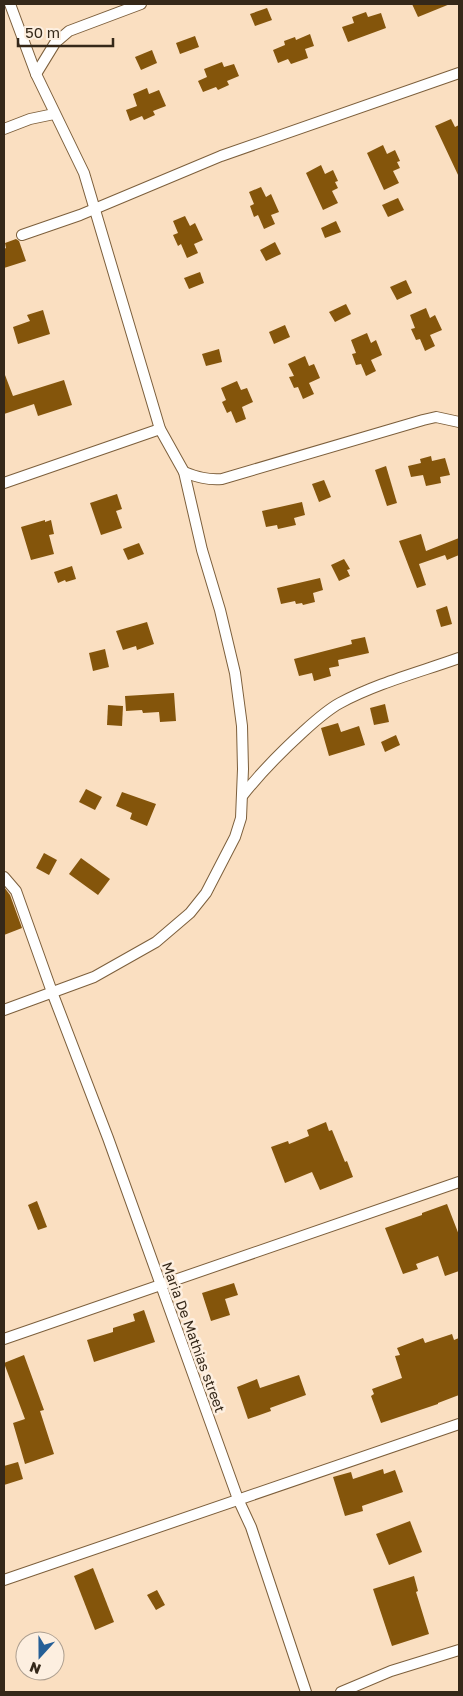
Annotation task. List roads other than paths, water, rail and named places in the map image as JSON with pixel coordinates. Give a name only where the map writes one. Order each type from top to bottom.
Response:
[{"type":"street","points":[[4,1010],[94,977],[156,942],[190,913],[206,893],[235,837],[241,818],[243,795],[242,726],[235,673],[220,610],[202,550],[184,472],[160,429],[84,173],[36,74],[10,4]]},
{"type":"street","points":[[36,74],[54,42],[69,32],[141,4]]},
{"type":"street","points":[[22,235],[221,156],[459,73]]},
{"type":"street","points":[[4,129],[54,114]]},
{"type":"street","points":[[184,472],[210,480],[222,479],[423,420],[436,417],[459,422]]},
{"type":"street","points":[[4,484],[160,429]]},
{"type":"street","points":[[243,795],[262,771],[288,745],[320,716],[340,703],[372,689],[459,658]]},
{"type":"street","name":"Maria De Mathias street","points":[[4,876],[16,890],[52,992],[108,1138],[238,1500],[251,1527],[306,1692]]},
{"type":"street","points":[[4,1339],[459,1182]]},
{"type":"street","points":[[4,1580],[459,1424]]},
{"type":"street","points":[[341,1692],[391,1671],[459,1650]]}]
